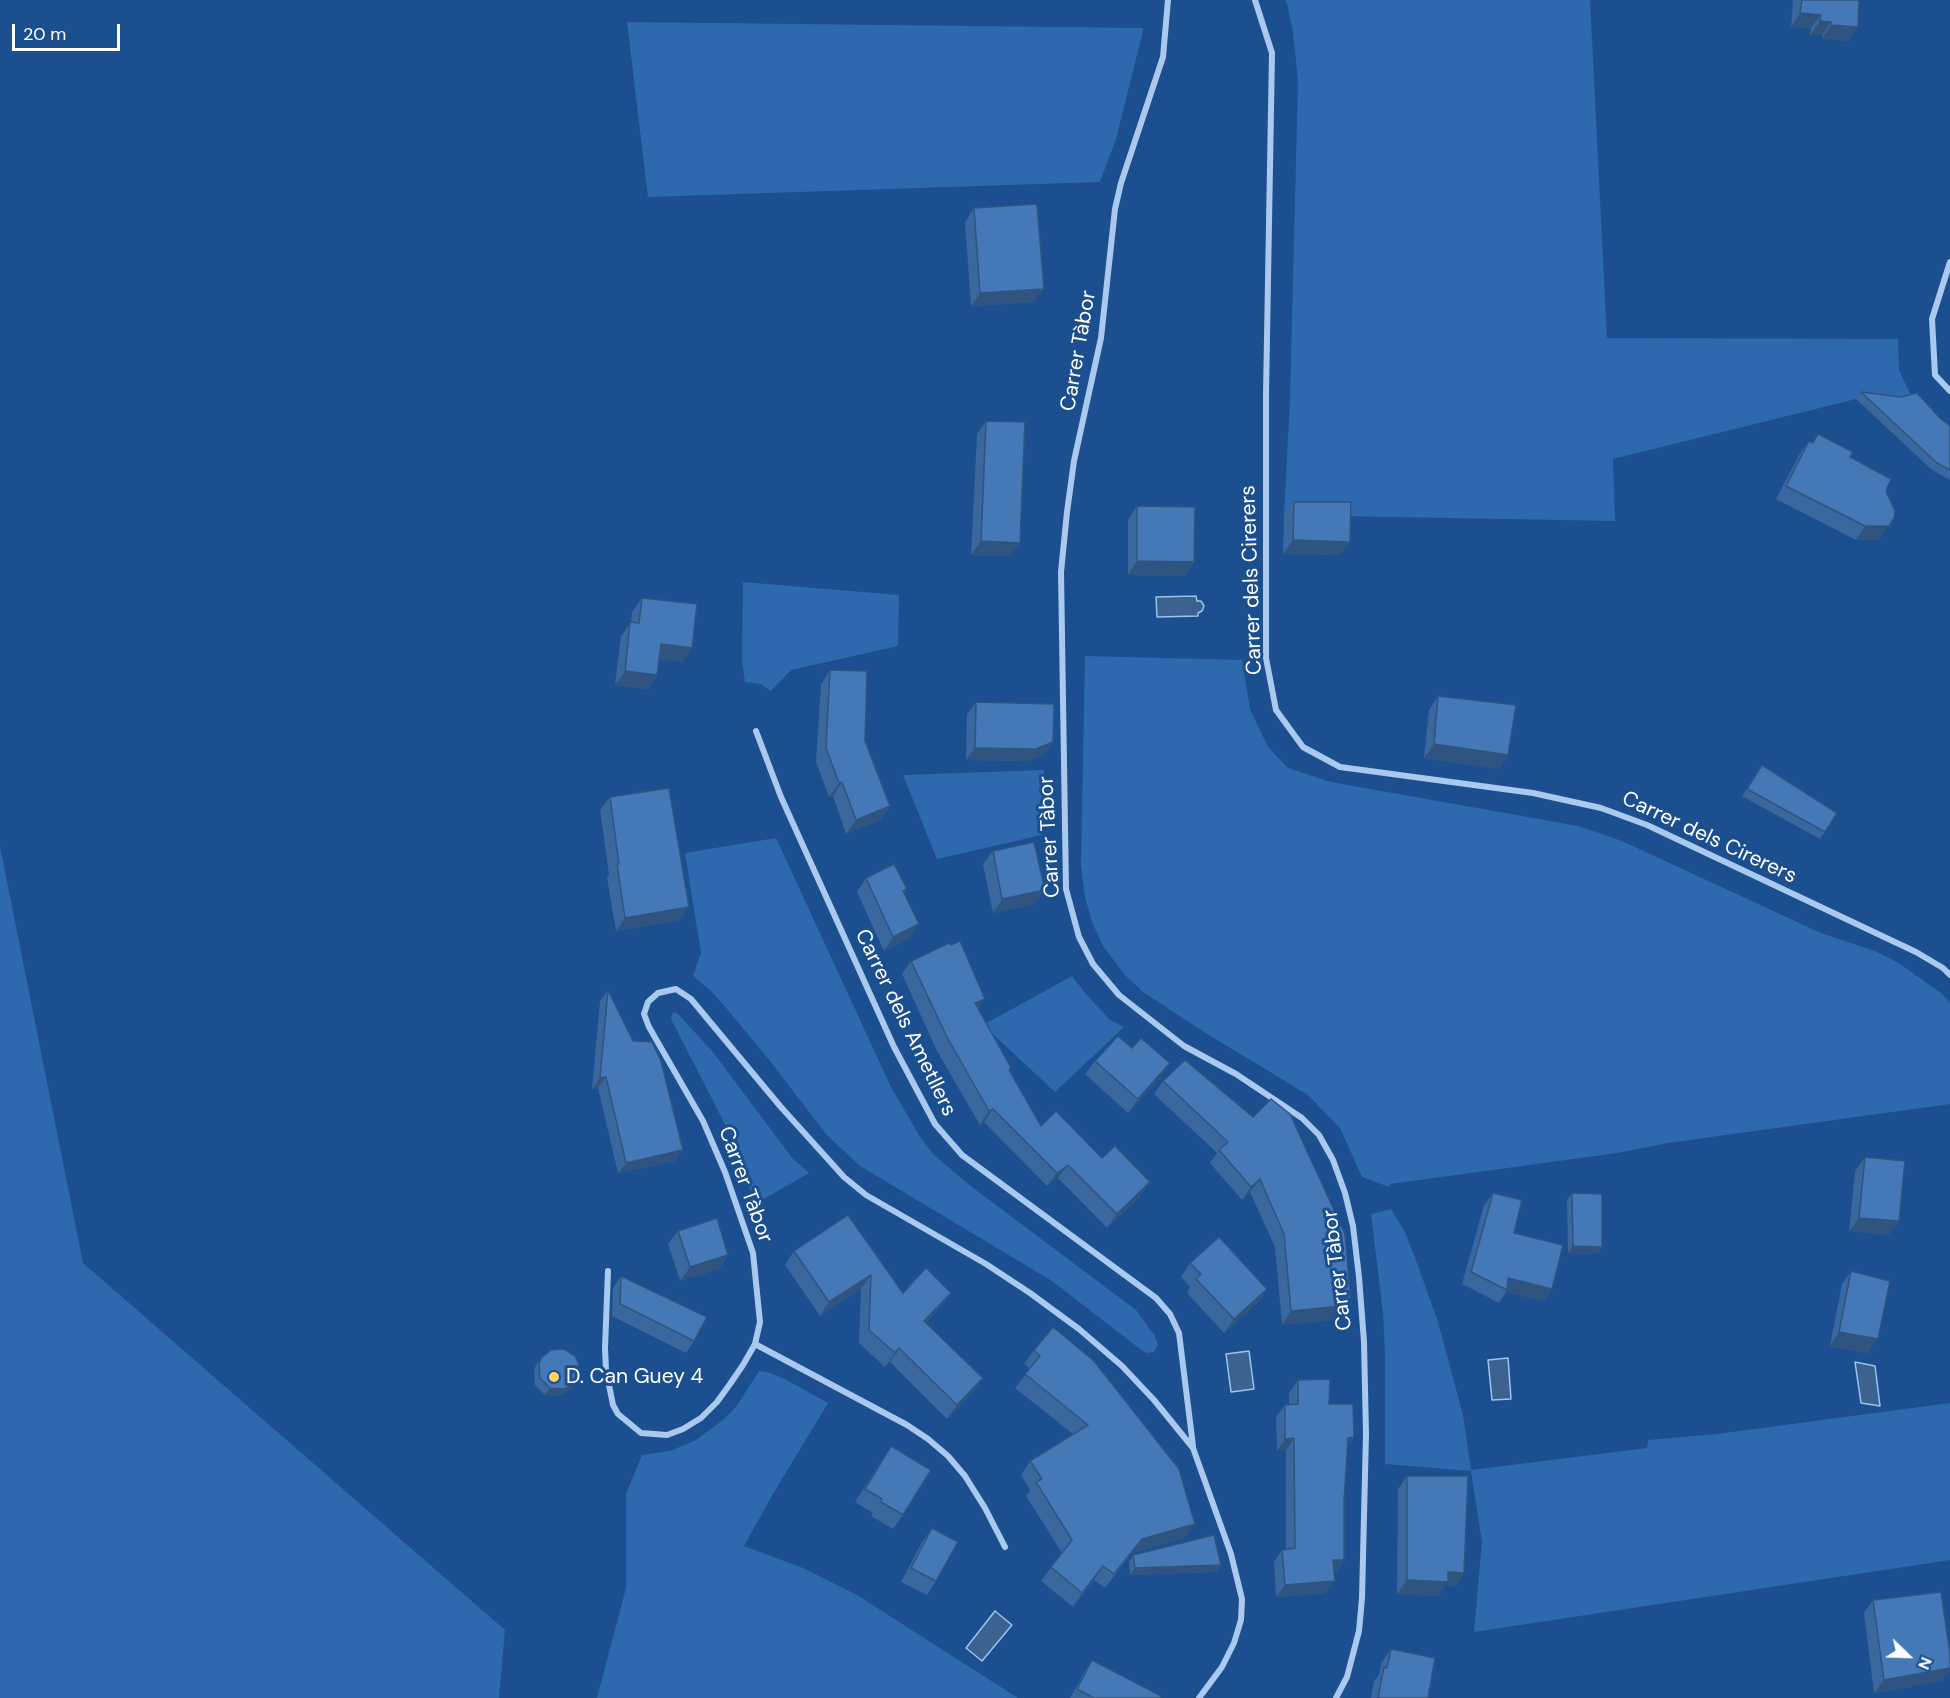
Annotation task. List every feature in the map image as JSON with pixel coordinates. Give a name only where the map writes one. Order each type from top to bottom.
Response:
[{"type":"street","name":"Carrer Tàbor","points":[[1168,0],[1163,57],[1121,183],[1115,209],[1101,338],[1074,461],[1067,512],[1061,572],[1066,889],[1079,937],[1094,964],[1119,996],[1184,1046],[1236,1074],[1302,1118],[1319,1135],[1333,1160],[1345,1193],[1353,1226],[1359,1277],[1364,1342],[1366,1434],[1360,1620],[1347,1677],[1336,1698]]},
{"type":"street","name":"Carrer dels Cirerers","points":[[1255,0],[1272,53],[1266,394],[1266,658],[1276,710],[1283,720],[1303,747],[1340,766],[1533,793],[1601,808],[1647,825],[1916,952],[1943,968],[1950,975]]},
{"type":"street","points":[[1950,262],[1932,319],[1935,375],[1950,391]]},
{"type":"street","name":"Carrer dels Ametllers","points":[[756,731],[784,805],[889,1037],[935,1124],[962,1155],[1156,1298],[1170,1314],[1179,1333],[1193,1448]]},
{"type":"street","name":"Carrer Tàbor","points":[[608,1271],[605,1348],[606,1370],[613,1405],[618,1414],[641,1433],[667,1435],[683,1429],[701,1418],[717,1402],[755,1344],[760,1323],[753,1253],[740,1211],[703,1121],[649,1027],[644,1014],[648,1002],[658,993],[676,989],[691,999],[780,1106],[844,1177],[866,1195],[986,1264],[1079,1329],[1122,1366],[1154,1400],[1193,1448],[1231,1554],[1242,1599],[1241,1620],[1234,1643],[1221,1667],[1199,1698]]},
{"type":"street","points":[[755,1344],[928,1438],[965,1476],[1005,1547]]},
{"type":"shaded area","points":[[1285,0],[1590,0],[1607,338],[1898,339],[1899,370],[1913,400],[1897,404],[1856,399],[1613,459],[1615,521],[1284,515],[1290,399],[1298,81],[1293,32]]},
{"type":"shaded area","points":[[627,22],[1143,28],[1143,31],[1116,139],[1100,182],[648,197]]},
{"type":"shaded area","points":[[743,582],[899,595],[898,646],[791,670],[771,691],[761,684],[745,682],[742,660]]},
{"type":"shaded area","points":[[1196,596],[1197,601],[1201,601],[1204,606],[1198,616],[1157,617],[1156,597]]},
{"type":"shaded area","points":[[1085,656],[1242,660],[1250,709],[1268,747],[1288,768],[1331,782],[1578,826],[1622,841],[1821,933],[1875,951],[1897,962],[1941,993],[1950,1003],[1950,1104],[1390,1184],[1389,1187],[1362,1177],[1340,1128],[1308,1095],[1143,992],[1125,975],[1103,946],[1092,922],[1085,897],[1081,866]]},
{"type":"shaded area","points":[[1044,770],[1042,835],[937,859],[903,775]]},
{"type":"shaded area","points":[[776,838],[891,1087],[920,1137],[934,1155],[968,1184],[1136,1310],[1155,1336],[1158,1345],[1154,1352],[1144,1352],[1052,1281],[860,1166],[826,1134],[728,1010],[693,976],[701,953],[685,853]]},
{"type":"shaded area","points":[[0,846],[83,1263],[505,1630],[499,1698],[0,1698]]},
{"type":"shaded area","points":[[1072,976],[1110,1020],[1124,1027],[1055,1092],[983,1025]]},
{"type":"shaded area","points":[[673,1012],[677,1013],[713,1052],[793,1159],[809,1173],[755,1204],[732,1138],[671,1019]]},
{"type":"shaded area","points":[[1391,1209],[1405,1232],[1438,1322],[1463,1415],[1471,1470],[1647,1448],[1648,1440],[1717,1434],[1950,1403],[1950,1560],[1474,1632],[1482,1542],[1471,1471],[1385,1464],[1383,1313],[1371,1214]]},
{"type":"shaded area","points":[[1249,1351],[1254,1389],[1231,1392],[1226,1354]]},
{"type":"shaded area","points":[[1508,1358],[1511,1399],[1492,1400],[1488,1360]]},
{"type":"shaded area","points":[[1855,1362],[1875,1366],[1880,1406],[1861,1403]]},
{"type":"shaded area","points":[[759,1371],[785,1379],[828,1403],[744,1546],[803,1568],[857,1595],[1018,1698],[597,1698],[626,1588],[626,1494],[642,1455],[670,1451],[696,1440],[736,1407]]},
{"type":"shaded area","points":[[995,1611],[1012,1625],[982,1661],[966,1648]]},
{"type":"building","points":[[1802,0],[1859,0],[1858,27],[1831,25],[1831,22],[1820,21],[1821,15],[1800,13]]},
{"type":"building","points":[[1037,204],[1044,289],[980,293],[974,208]]},
{"type":"building","points":[[1861,392],[1901,397],[1917,393],[1950,426],[1950,470],[1937,463]]},
{"type":"building","points":[[986,421],[1025,422],[1020,543],[981,541]]},
{"type":"building","points":[[1818,434],[1853,452],[1850,457],[1891,479],[1886,491],[1895,511],[1889,526],[1865,526],[1786,486],[1809,441],[1813,443]]},
{"type":"building","points":[[1294,502],[1351,502],[1350,542],[1293,540]]},
{"type":"building","points":[[1137,506],[1195,507],[1194,562],[1137,561]]},
{"type":"building","points":[[642,598],[697,604],[692,648],[661,644],[657,675],[625,671],[630,622],[639,623]]},
{"type":"building","points":[[830,670],[867,671],[865,741],[890,806],[856,820],[826,748]]},
{"type":"building","points":[[1438,696],[1516,705],[1508,755],[1434,744]]},
{"type":"building","points":[[976,702],[1054,704],[1053,742],[1036,749],[975,748]]},
{"type":"building","points":[[1762,765],[1837,813],[1825,832],[1747,789]]},
{"type":"building","points":[[669,788],[689,907],[625,918],[610,797]]},
{"type":"building","points":[[1034,842],[1045,890],[1002,899],[993,851]]},
{"type":"building","points":[[894,864],[907,889],[903,891],[919,924],[893,937],[866,878]]},
{"type":"building","points":[[960,941],[985,999],[975,1003],[1041,1126],[1056,1111],[1102,1158],[1115,1146],[1150,1182],[1117,1214],[1068,1165],[1057,1173],[993,1109],[989,1111],[947,1037],[911,961],[949,943],[951,945]]},
{"type":"building","points":[[608,990],[633,1041],[652,1042],[661,1061],[683,1150],[626,1163],[606,1077],[600,1078]]},
{"type":"building","points":[[1118,1036],[1132,1048],[1141,1038],[1170,1063],[1138,1099],[1095,1061]]},
{"type":"building","points":[[1185,1060],[1253,1117],[1271,1099],[1290,1114],[1345,1234],[1351,1305],[1291,1311],[1284,1234],[1260,1179],[1251,1187],[1219,1150],[1228,1142],[1163,1081]]},
{"type":"building","points":[[1865,1157],[1905,1161],[1899,1221],[1859,1218]]},
{"type":"building","points":[[1493,1193],[1522,1200],[1514,1233],[1563,1245],[1552,1289],[1508,1278],[1507,1290],[1471,1272]]},
{"type":"building","points":[[1572,1193],[1602,1194],[1602,1247],[1573,1246]]},
{"type":"building","points":[[848,1215],[903,1293],[926,1268],[951,1293],[924,1321],[983,1378],[957,1405],[899,1348],[895,1353],[869,1330],[871,1275],[829,1302],[794,1251]]},
{"type":"building","points":[[717,1218],[728,1255],[690,1267],[678,1231]]},
{"type":"building","points":[[1219,1237],[1267,1289],[1234,1319],[1196,1279],[1201,1274],[1190,1263]]},
{"type":"building","points":[[1851,1271],[1890,1281],[1878,1339],[1839,1332]]},
{"type":"building","points":[[621,1276],[707,1317],[694,1341],[620,1304]]},
{"type":"building","points":[[1053,1327],[1094,1361],[1179,1469],[1195,1524],[1142,1539],[1114,1574],[1103,1566],[1082,1593],[1051,1567],[1072,1540],[1036,1482],[1042,1479],[1030,1461],[1088,1425],[1025,1374],[1040,1356],[1034,1350]]},
{"type":"building","name":"D. Can Guey 4","points":[[564,1349],[575,1356],[579,1375],[571,1386],[564,1389],[550,1388],[540,1378],[541,1358],[551,1350]]},
{"type":"building","points":[[1330,1379],[1329,1404],[1353,1404],[1354,1437],[1348,1438],[1344,1502],[1344,1560],[1333,1560],[1335,1581],[1285,1585],[1282,1550],[1295,1548],[1294,1438],[1285,1439],[1285,1405],[1298,1404],[1298,1380]]},
{"type":"building","points":[[891,1446],[931,1470],[903,1515],[865,1489]]},
{"type":"building","points":[[1407,1476],[1468,1476],[1464,1573],[1448,1572],[1448,1582],[1407,1580]]},
{"type":"building","points":[[932,1528],[958,1542],[936,1581],[911,1568]]},
{"type":"building","points":[[1214,1535],[1221,1565],[1135,1568],[1133,1555]]},
{"type":"building","points":[[1941,1592],[1950,1668],[1884,1680],[1873,1600]]},
{"type":"building","points":[[1391,1649],[1435,1658],[1428,1698],[1378,1698],[1384,1667],[1387,1668]]},
{"type":"building","points":[[1092,1660],[1161,1696],[1160,1698],[1094,1698],[1077,1689]]},
{"type":"place","name":"D. Can Guey 4","points":[[554,1377]]}]
